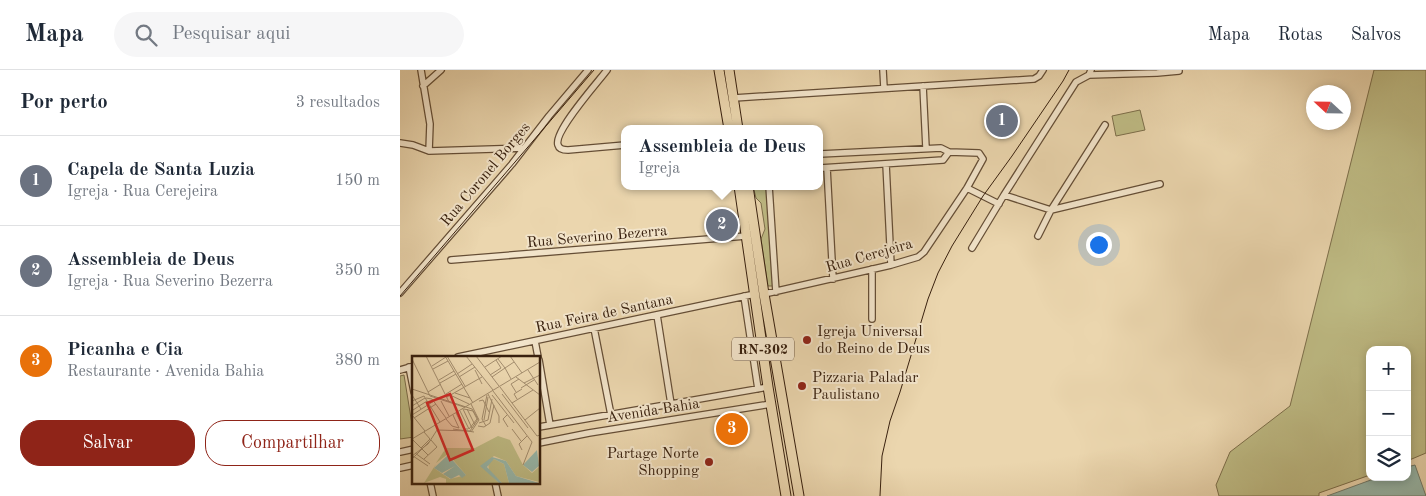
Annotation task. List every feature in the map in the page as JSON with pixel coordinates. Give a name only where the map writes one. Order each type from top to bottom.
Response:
[{"type":"main road","points":[[719,70],[728,125]]},
{"type":"main road","points":[[729,70],[737,125]]},
{"type":"main road","name":"RN-302","points":[[740,190],[746,236],[790,442],[799,496]]},
{"type":"main road","name":"RN-302","points":[[748,190],[768,387],[786,496]]},
{"type":"main road","points":[[768,387],[774,388],[778,392],[785,432],[790,442]]},
{"type":"main road","points":[[777,435],[782,443],[788,476],[791,478],[796,477]]},
{"type":"street","points":[[420,70],[430,124],[429,151]]},
{"type":"street","points":[[423,86],[441,70]]},
{"type":"street","name":"Rua Coronel Borges","points":[[400,293],[588,70]]},
{"type":"street","points":[[608,70],[570,117],[559,136],[557,144],[559,148],[568,150],[621,145]]},
{"type":"street","points":[[883,70],[884,88]]},
{"type":"street","points":[[734,98],[1034,79],[1044,70]]},
{"type":"street","points":[[972,248],[1076,82],[1090,72],[1180,71]]},
{"type":"street","points":[[923,86],[926,148]]},
{"type":"street","points":[[1038,236],[1051,210],[1105,125]]},
{"type":"street","points":[[400,143],[413,145],[429,151],[524,148]]},
{"type":"street","points":[[823,154],[926,148],[941,148],[949,152],[943,160],[823,168]]},
{"type":"street","name":"Rua Cerejeira","points":[[759,294],[776,292],[891,265],[920,255],[967,188],[982,162],[981,154],[977,152],[949,152]]},
{"type":"street","points":[[886,164],[891,265]]},
{"type":"street","points":[[827,168],[833,279]]},
{"type":"street","points":[[1004,195],[1051,210],[1160,184]]},
{"type":"street","points":[[967,188],[999,204]]},
{"type":"street","points":[[769,190],[776,292]]},
{"type":"street","name":"Rua Severino Bezerra","points":[[451,260],[746,236]]},
{"type":"street","points":[[872,269],[872,318]]},
{"type":"street","name":"Rua Feira de Santana","points":[[474,356],[594,328],[759,294]]},
{"type":"street","points":[[744,296],[758,389]]},
{"type":"street","points":[[657,315],[671,404]]},
{"type":"street","points":[[594,328],[611,415]]},
{"type":"street","points":[[536,341],[539,356]]},
{"type":"street","points":[[540,364],[550,425]]},
{"type":"street","points":[[400,370],[411,366]]},
{"type":"street","name":"Avenida Bahia","points":[[540,427],[768,387]]},
{"type":"street","name":"Avenida Bahia","points":[[540,443],[588,433],[771,404]]},
{"type":"shaded area","points":[[1374,70],[1426,70],[1426,453],[1411,459],[1411,346],[1366,346],[1366,476],[1319,493],[1319,496],[1219,496],[1216,485],[1230,452],[1290,406]]},
{"type":"shaded area","points":[[1140,110],[1145,130],[1116,136],[1112,116]]},
{"type":"shaded area","points":[[754,190],[767,190],[773,286],[768,286],[761,239],[765,229],[761,203],[756,198]]},
{"type":"shaded area","points":[[404,375],[412,425],[412,437],[400,439],[400,376]]},
{"type":"shaded area","points":[[1415,465],[1426,496],[1327,496],[1368,481],[1411,481],[1411,466]]},
{"type":"tram line","points":[[400,296],[594,70]]},
{"type":"tram line","points":[[880,496],[882,456],[890,421],[938,273],[952,246],[983,196],[1069,70]]},
{"type":"place","name":"Capela de Santa Luzia","points":[[1002,121]]},
{"type":"place","name":"Assembleia de Deus","points":[[722,225]]},
{"type":"place","name":"Igreja Universal do Reino de Deus","points":[[807,340]]},
{"type":"place","name":"Pizzaria Paladar Paulistano","points":[[802,386]]},
{"type":"place","name":"Picanha e Cia","points":[[732,429]]},
{"type":"place","name":"Partage Norte Shopping","points":[[709,462]]}]
